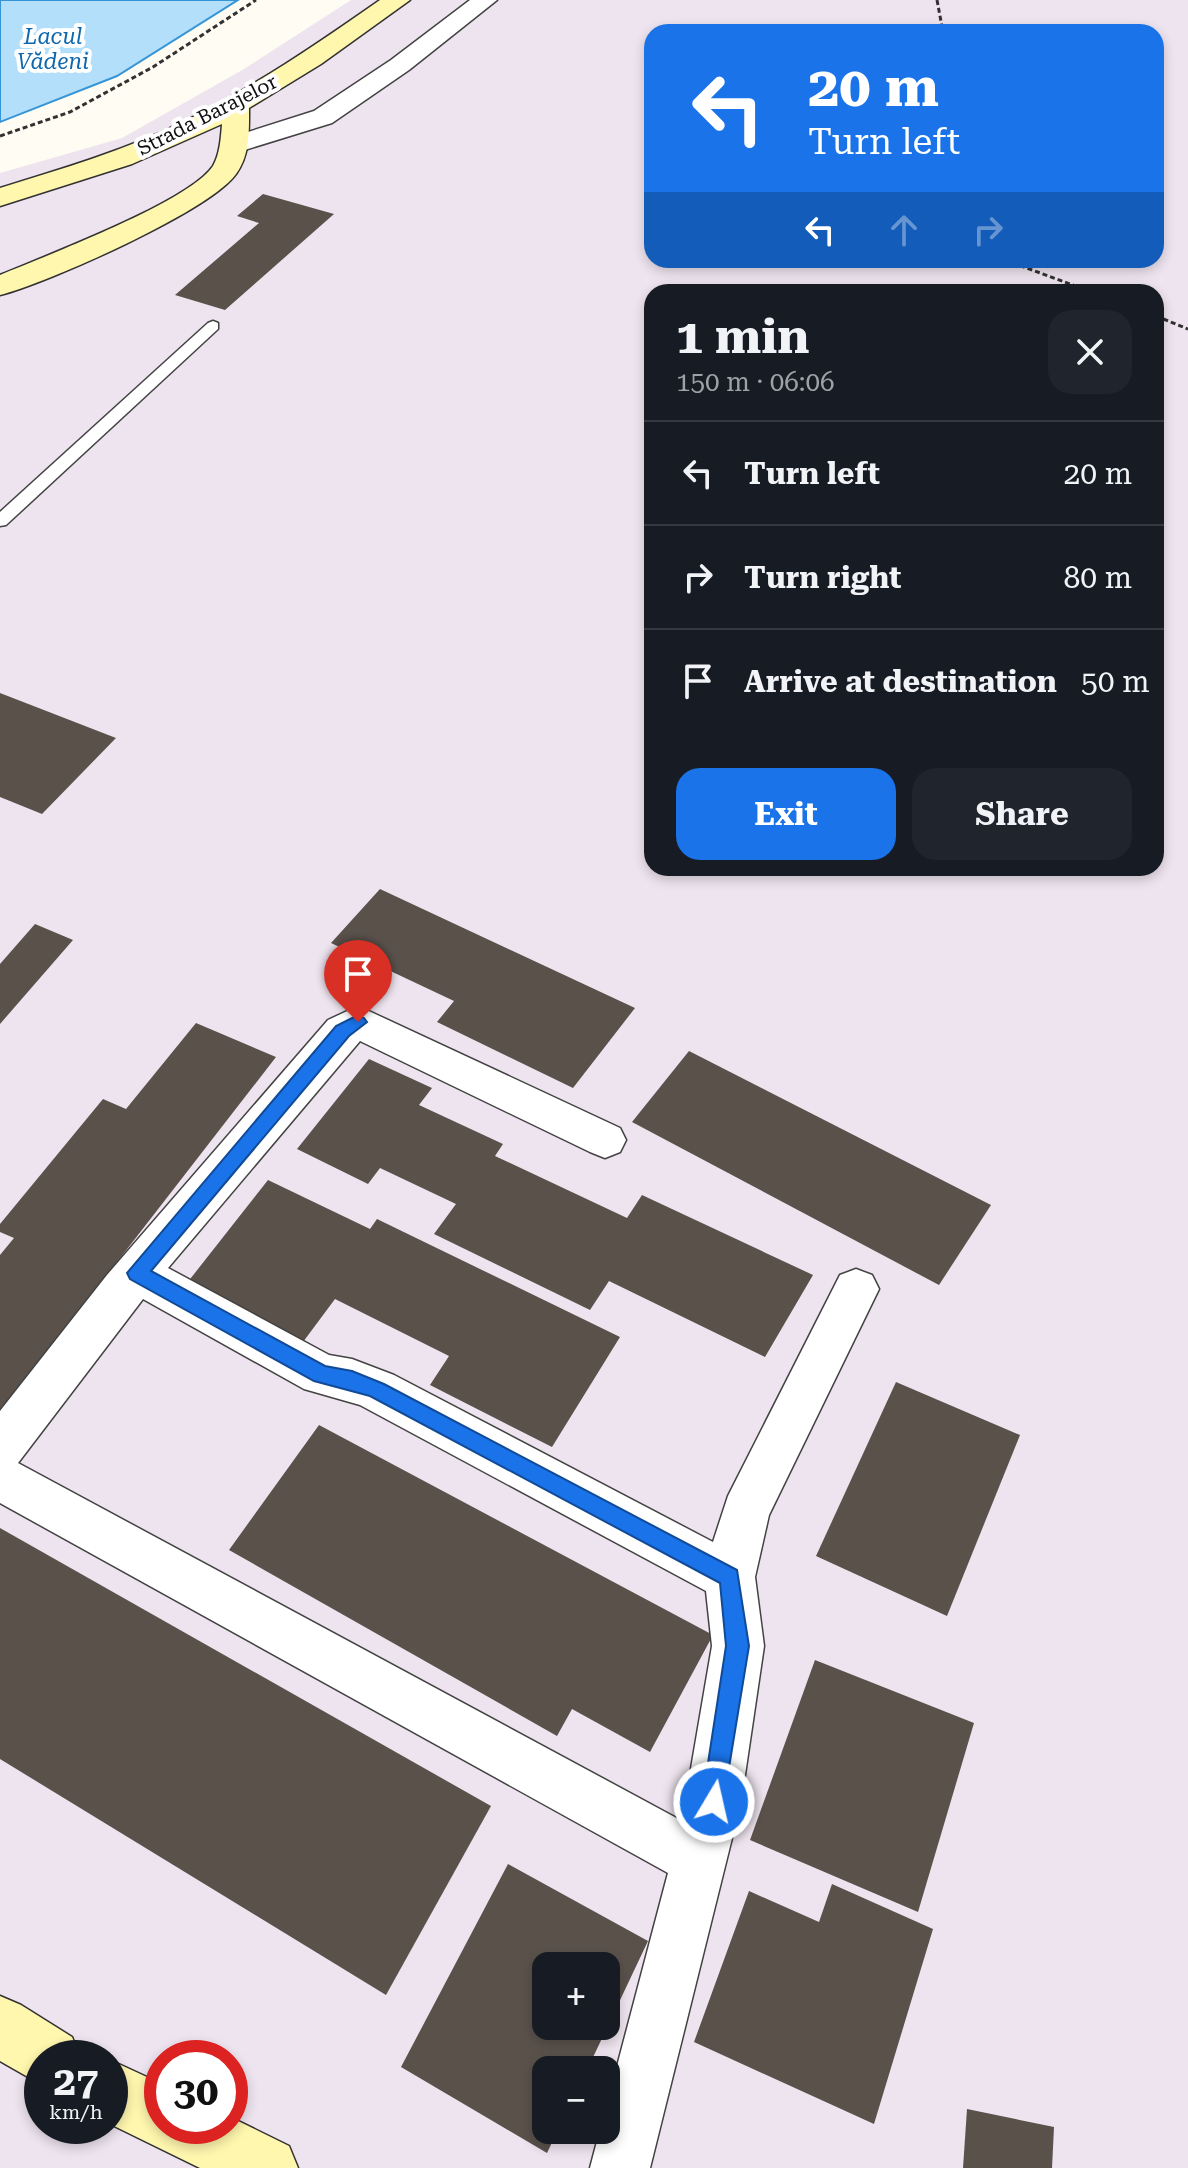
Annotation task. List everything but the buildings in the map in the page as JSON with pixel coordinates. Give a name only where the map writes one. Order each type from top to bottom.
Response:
[{"type":"main road","name":"Strada Barajelor","points":[[0,197],[164,142],[236,105],[397,0]]},
{"type":"main road","points":[[0,286],[188,200],[223,173],[235,145],[236,105]]},
{"type":"main road","points":[[0,2026],[24,2041]]},
{"type":"main road","points":[[218,2144],[267,2168]]},
{"type":"street","points":[[235,145],[323,117],[400,65],[485,0]]},
{"type":"street","points":[[0,1448],[137,1273],[343,1031],[358,1022],[605,1140]]},
{"type":"street","points":[[137,1273],[321,1374],[352,1380],[377,1390],[730,1577]]},
{"type":"street","points":[[620,2168],[714,1802],[738,1646],[730,1577],[745,1512],[856,1289]]},
{"type":"street","points":[[0,1478],[699,1860]]},
{"type":"lane","points":[[0,521],[213,326]]},
{"type":"path","points":[[0,136],[70,112],[153,67],[256,0]]},
{"type":"path","points":[[937,0],[942,24]]},
{"type":"path","points":[[1027,268],[1070,284]]},
{"type":"path","points":[[1164,319],[1188,329]]},
{"type":"shaded area","points":[[351,0],[1188,0],[1188,2168],[0,2168],[0,173],[122,138],[244,69]]},
{"type":"water","name":"Lacul Vădeni","points":[[0,0],[238,0],[117,76],[0,122]]},
{"type":"route","points":[[358,1022],[343,1031],[137,1273],[321,1374],[352,1380],[377,1390],[730,1577],[738,1646],[714,1802]]}]
